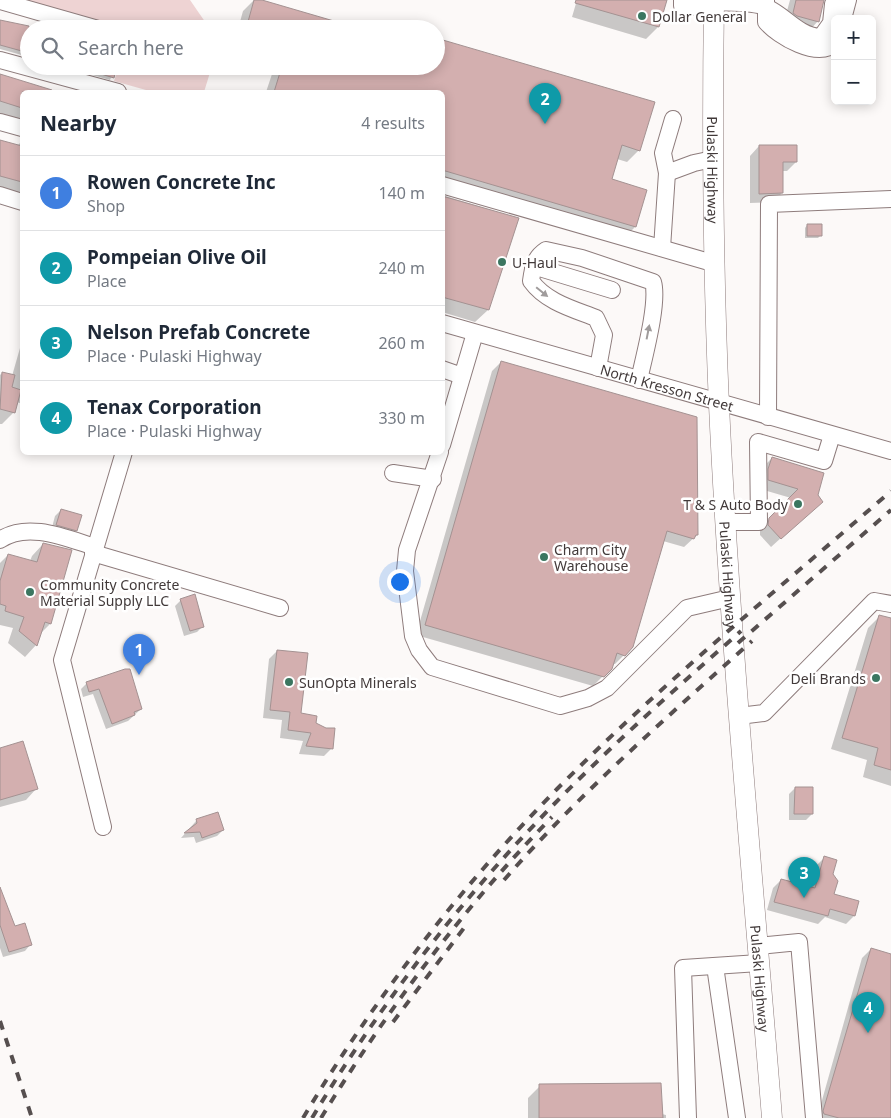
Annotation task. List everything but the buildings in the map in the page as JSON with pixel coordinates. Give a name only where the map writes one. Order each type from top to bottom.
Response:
[{"type":"main road","name":"Pulaski Highway","points":[[714,3],[713,159],[719,403],[730,598],[772,1118]]},
{"type":"street","points":[[682,0],[682,6],[714,3],[766,3],[804,33],[812,37],[821,37],[831,23],[841,2]]},
{"type":"street","points":[[0,1],[66,20]]},
{"type":"street","points":[[841,2],[843,15]]},
{"type":"street","points":[[766,3],[766,22],[774,31],[799,44],[817,50],[831,47]]},
{"type":"street","points":[[0,60],[20,65]]},
{"type":"street","points":[[55,75],[111,90]]},
{"type":"street","points":[[662,248],[666,173],[663,153],[673,119]]},
{"type":"street","points":[[0,122],[20,127]]},
{"type":"street","points":[[666,173],[694,163],[713,159]]},
{"type":"street","points":[[445,186],[716,264]]},
{"type":"street","points":[[0,195],[20,201]]},
{"type":"street","points":[[768,417],[769,204],[891,199]]},
{"type":"street","points":[[598,368],[604,335],[596,318],[554,301],[538,290],[531,281],[533,266],[538,256],[546,250],[558,251],[630,272],[652,282],[655,288],[653,310],[639,380]]},
{"type":"street","points":[[533,266],[612,290]]},
{"type":"street","name":"North Kresson Street","points":[[445,324],[891,451]]},
{"type":"street","points":[[445,435],[475,333]]},
{"type":"street","points":[[445,369],[462,376]]},
{"type":"street","points":[[726,522],[759,522],[758,442],[824,462],[832,435]]},
{"type":"street","points":[[103,827],[62,660],[123,455]]},
{"type":"street","points":[[439,455],[433,479],[407,550],[405,571],[413,636],[419,650],[432,666],[560,706],[588,698],[607,688],[687,608],[730,598]]},
{"type":"street","points":[[393,473],[433,479]]},
{"type":"street","points":[[0,540],[13,533],[28,531],[280,608]]},
{"type":"street","points":[[739,716],[764,713],[874,601],[891,604]]},
{"type":"street","points":[[688,1118],[683,968],[715,966],[759,955],[799,942],[814,1118]]},
{"type":"street","points":[[715,966],[737,1118]]},
{"type":"shaded area","points":[[14,0],[190,0],[204,20],[82,20]]},
{"type":"shaded area","points":[[116,75],[209,75],[205,90],[146,90],[114,81]]},
{"type":"railway","points":[[303,1118],[360,1028],[423,942],[490,860],[526,821],[643,707],[891,491]]},
{"type":"railway","points":[[738,643],[891,510]]},
{"type":"railway","points":[[312,1118],[361,1040],[388,1002],[473,893],[535,824],[610,749],[741,631]]},
{"type":"railway","points":[[504,880],[593,786],[752,641]]},
{"type":"railway","points":[[321,1118],[372,1038],[428,961],[488,887],[552,817]]},
{"type":"railway","points":[[393,1022],[467,924]]},
{"type":"railway","points":[[0,1021],[32,1118]]},
{"type":"place","name":"Dollar General","points":[[642,16]]},
{"type":"place","name":"Pompeian Olive Oil","points":[[545,124]]},
{"type":"place","name":"U-Haul","points":[[502,262]]},
{"type":"place","name":"T & S Auto Body","points":[[798,504]]},
{"type":"place","name":"Charm City Warehouse","points":[[544,557]]},
{"type":"place","name":"Community Concrete Material Supply LLC","points":[[30,592]]},
{"type":"place","name":"Rowen Concrete Inc","points":[[139,675]]},
{"type":"place","name":"Deli Brands","points":[[876,678]]},
{"type":"place","name":"SunOpta Minerals","points":[[289,682]]},
{"type":"place","name":"Nelson Prefab Concrete","points":[[804,898]]},
{"type":"place","name":"Tenax Corporation","points":[[868,1033]]}]
